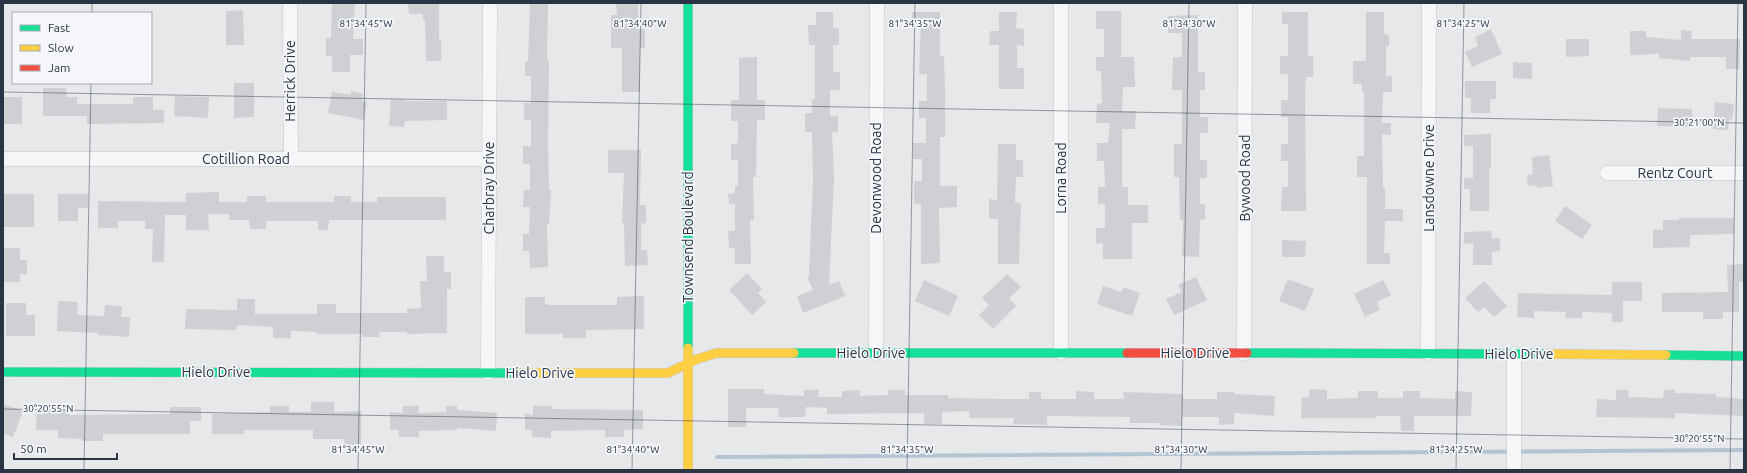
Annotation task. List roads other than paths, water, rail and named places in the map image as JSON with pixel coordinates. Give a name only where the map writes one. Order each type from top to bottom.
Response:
[{"type":"street","name":"Herrick Drive","points":[[290,3],[291,159]]},
{"type":"street","name":"Charbray Drive","points":[[488,373],[490,3]]},
{"type":"street","name":"Townsend Boulevard","points":[[688,3],[688,470]]},
{"type":"street","name":"Devonwood Road","points":[[876,353],[877,3]]},
{"type":"street","name":"Lorna Road","points":[[1061,3],[1061,353]]},
{"type":"street","name":"Bywood Road","points":[[1244,354],[1245,3]]},
{"type":"street","name":"Lansdowne Drive","points":[[1428,353],[1430,3]]},
{"type":"street","name":"Cotillion Road","points":[[3,159],[489,159]]},
{"type":"street","name":"Rentz Court","points":[[1607,173],[1744,173]]},
{"type":"street","name":"Hielo Drive","points":[[3,372],[668,373],[688,361],[703,355],[717,353],[1428,353],[1744,356]]},
{"type":"street","points":[[1514,354],[1514,470]]},
{"type":"waterway","points":[[717,457],[1744,450]]}]
